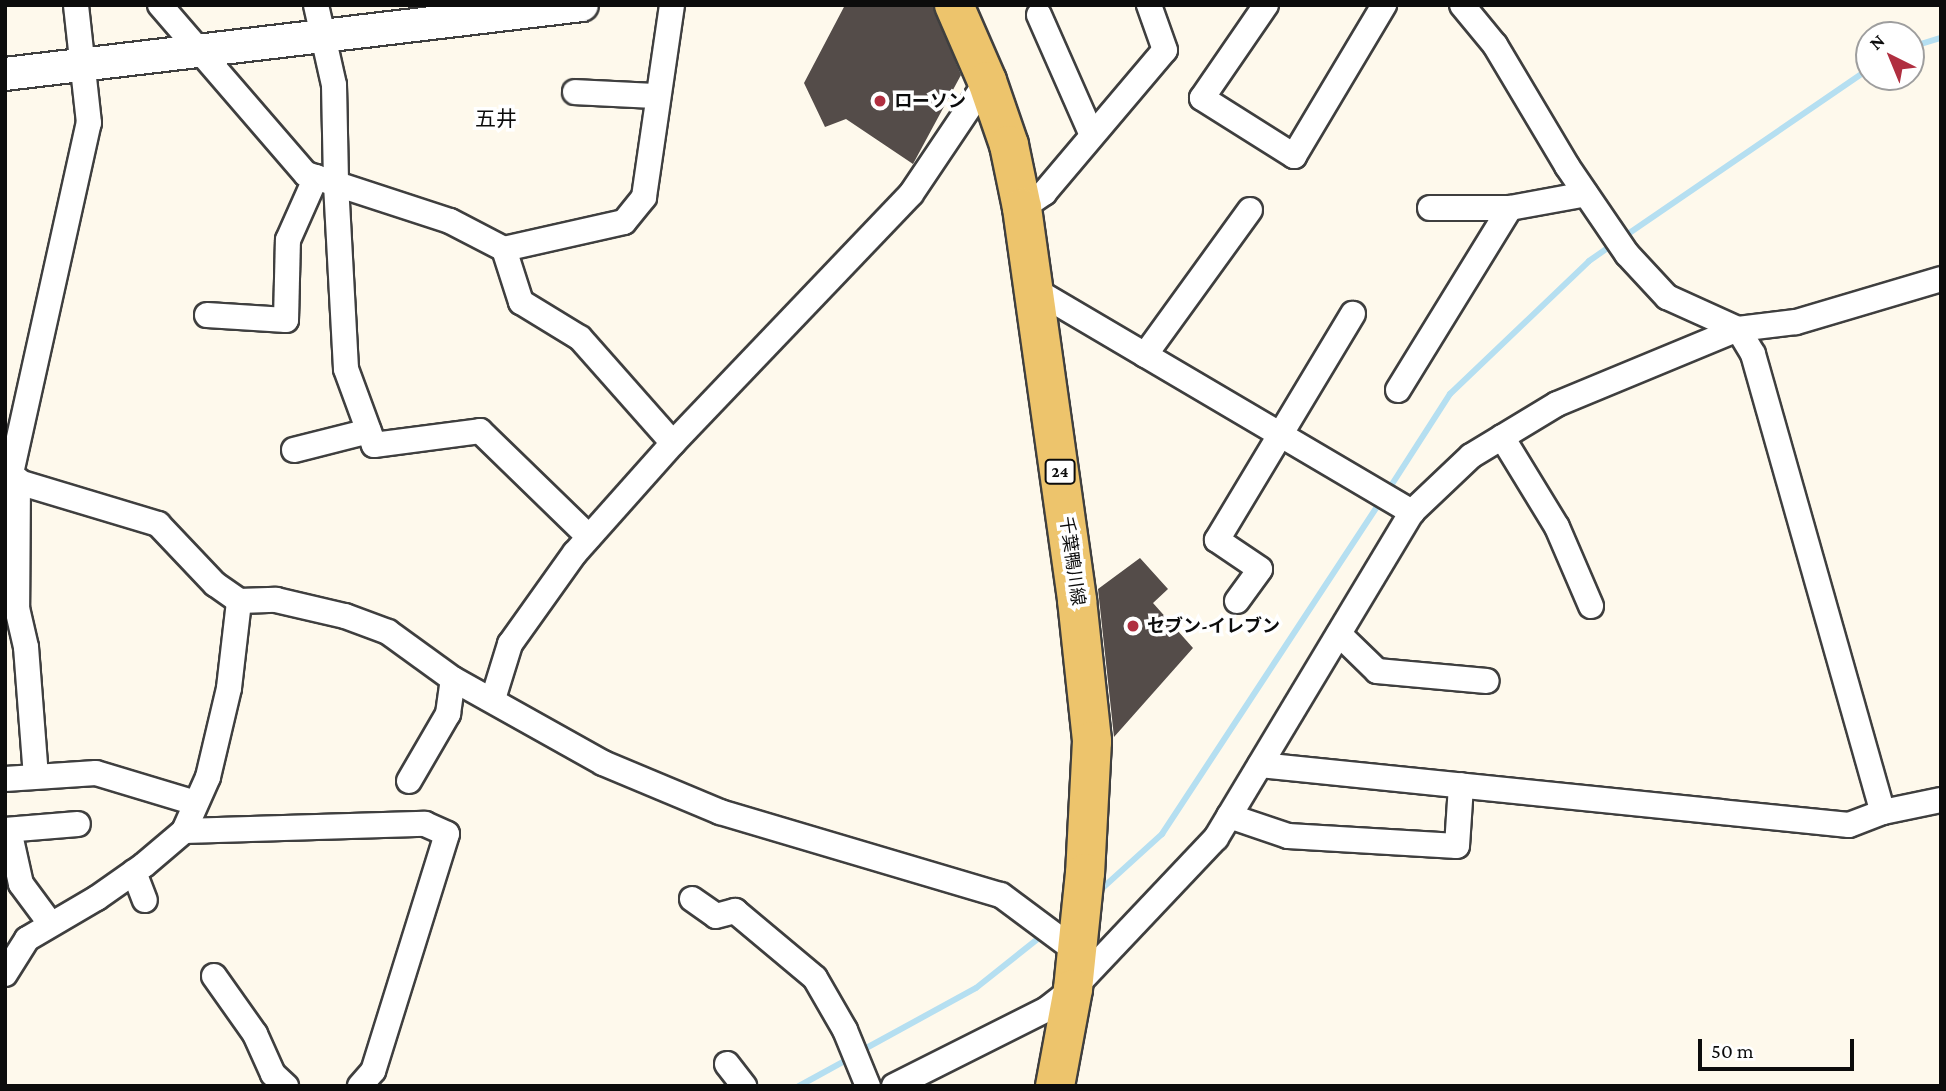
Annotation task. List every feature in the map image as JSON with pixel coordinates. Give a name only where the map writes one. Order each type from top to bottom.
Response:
[{"type":"main road","name":"千葉鴨川線","points":[[954,5],[987,81],[1009,145],[1023,208],[1077,600],[1091,741],[1085,873],[1073,989],[1055,1086]]},
{"type":"street","points":[[36,776],[26,647],[17,608],[11,479],[89,123],[76,5]]},
{"type":"street","points":[[160,5],[306,174],[450,221],[504,249],[624,222],[647,189],[671,5]]},
{"type":"street","points":[[316,5],[334,85],[326,181],[346,369],[374,445],[480,431],[589,537]]},
{"type":"street","points":[[5,74],[582,5]]},
{"type":"street","points":[[1023,208],[1044,193],[1165,50],[1149,5]]},
{"type":"street","points":[[1266,5],[1202,98],[1294,156],[1384,5]]},
{"type":"street","points":[[1462,5],[1495,46],[1586,194],[1627,254],[1667,297],[1738,329],[1753,354],[1883,811]]},
{"type":"street","points":[[1039,15],[1092,135]]},
{"type":"street","points":[[493,699],[510,644],[589,537],[673,443],[911,194],[987,81]]},
{"type":"street","points":[[575,92],[658,96]]},
{"type":"street","points":[[207,315],[286,320],[288,240],[326,181]]},
{"type":"street","points":[[1430,208],[1510,208],[1586,194]]},
{"type":"street","points":[[1398,390],[1510,208]]},
{"type":"street","points":[[1145,355],[1250,210]]},
{"type":"street","points":[[504,249],[521,302],[580,338],[673,443]]},
{"type":"street","points":[[894,1086],[1047,1009],[1073,989],[1216,838],[1412,512],[1471,456],[1557,404],[1738,329],[1796,322],[1941,279]]},
{"type":"street","points":[[1035,290],[1412,512]]},
{"type":"street","points":[[1237,601],[1259,569],[1217,540],[1353,314]]},
{"type":"street","points":[[294,450],[369,431]]},
{"type":"street","points":[[1502,438],[1557,527],[1591,606]]},
{"type":"street","points":[[11,479],[158,524],[215,584],[239,601],[276,600],[388,632],[453,679],[603,763],[720,812],[1001,895],[1076,951]]},
{"type":"street","points":[[5,974],[27,939],[134,872],[184,831],[208,777],[229,688],[239,601]]},
{"type":"street","points":[[1339,634],[1377,671],[1487,681]]},
{"type":"street","points":[[409,781],[447,714],[453,679]]},
{"type":"street","points":[[1260,765],[1849,825],[1883,811],[1941,800]]},
{"type":"street","points":[[5,779],[96,774],[196,803]]},
{"type":"street","points":[[1229,816],[1287,836],[1457,846],[1461,785]]},
{"type":"street","points":[[50,923],[21,884],[7,830],[78,824]]},
{"type":"street","points":[[184,831],[425,824],[447,834],[373,1071],[360,1086]]},
{"type":"street","points":[[134,872],[145,900]]},
{"type":"street","points":[[692,899],[716,916],[735,911],[816,978],[845,1030],[868,1086]]},
{"type":"street","points":[[214,976],[255,1034],[273,1074],[286,1086]]},
{"type":"street","points":[[727,1065],[744,1086]]},
{"type":"building","name":"ローソン","points":[[845,5],[933,5],[961,75],[913,164],[846,119],[825,127],[804,83]]},
{"type":"building","name":"セブン-イレブン","points":[[1140,558],[1168,589],[1153,603],[1193,648],[1114,737],[1098,589]]},
{"type":"waterway","points":[[1925,43],[1941,38]]},
{"type":"waterway","points":[[1622,238],[1855,79]]},
{"type":"waterway","points":[[1387,492],[1450,394],[1589,261],[1613,244]]},
{"type":"waterway","points":[[1097,893],[1162,834],[1381,501]]},
{"type":"waterway","points":[[859,1052],[976,988],[1044,934]]},
{"type":"waterway","points":[[799,1086],[850,1058]]},
{"type":"place","name":"ローソン","points":[[880,101]]},
{"type":"place","name":"セブン-イレブン","points":[[1133,626]]},
{"type":"district","name":"五井","points":[[496,119]]}]
